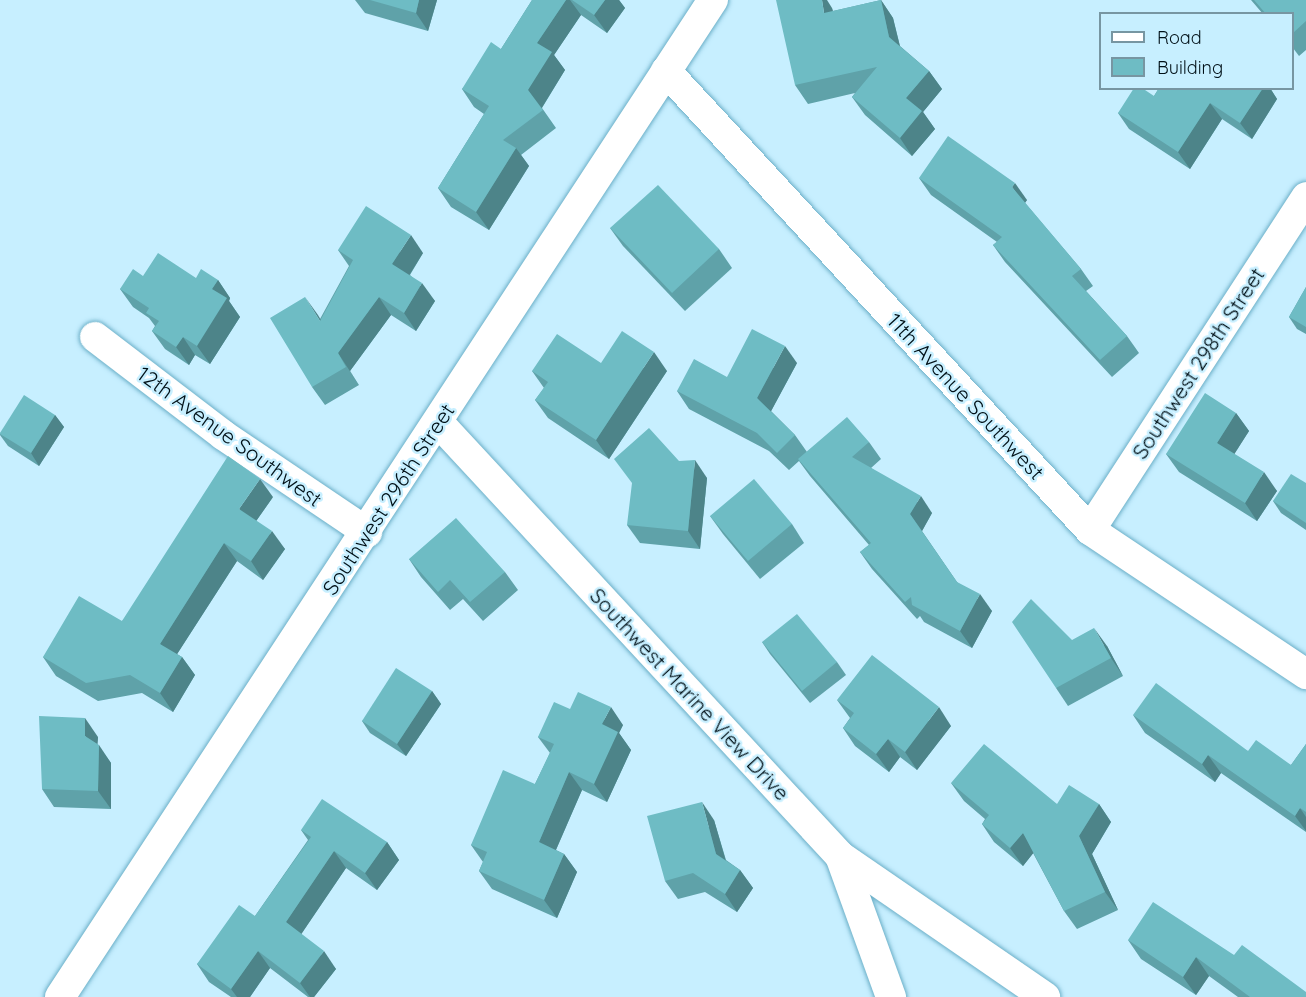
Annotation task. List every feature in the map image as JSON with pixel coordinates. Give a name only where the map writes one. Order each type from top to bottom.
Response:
[{"type":"street","name":"Southwest 296th Street","points":[[60,997],[367,532],[713,0]]},
{"type":"street","name":"11th Avenue Southwest","points":[[666,71],[1090,530],[1306,674]]},
{"type":"street","name":"Southwest 298th Street","points":[[1090,530],[1306,197]]},
{"type":"street","name":"12th Avenue Southwest","points":[[95,337],[367,532]]},
{"type":"street","name":"Southwest Marine View Drive","points":[[438,422],[840,856],[891,997]]},
{"type":"street","points":[[840,856],[1046,997]]},
{"type":"building","points":[[370,0],[419,0],[416,13]]},
{"type":"building","points":[[532,0],[566,0],[537,43],[552,52],[528,90],[543,110],[503,140],[516,148],[476,212],[438,188],[489,106],[462,89],[491,42],[501,49]]},
{"type":"building","points":[[572,0],[605,0],[594,15]]},
{"type":"building","points":[[776,0],[822,0],[824,13],[881,0],[889,37],[929,71],[906,98],[922,111],[900,138],[852,97],[877,67],[795,85]]},
{"type":"building","points":[[1254,0],[1306,0],[1306,21],[1294,32],[1294,12],[1264,12]]},
{"type":"building","points":[[1133,90],[1145,90],[1154,96],[1158,90],[1262,90],[1240,123],[1210,103],[1178,152],[1118,113]]},
{"type":"building","points":[[948,136],[1015,183],[1012,187],[1081,269],[1072,276],[1127,336],[1100,360],[993,245],[1002,237],[919,178]]},
{"type":"building","points":[[658,185],[719,249],[672,293],[610,228]]},
{"type":"building","points":[[366,206],[411,235],[392,264],[422,283],[404,313],[379,297],[338,353],[346,367],[312,387],[270,318],[305,297],[320,321],[353,260],[338,250]]},
{"type":"building","points":[[158,253],[196,278],[201,269],[218,280],[212,289],[227,298],[197,346],[183,337],[176,347],[152,331],[159,321],[146,313],[149,308],[120,289],[133,269],[143,276]]},
{"type":"building","points":[[1306,287],[1306,327],[1289,317]]},
{"type":"building","points":[[752,329],[785,346],[757,398],[795,435],[777,453],[757,433],[677,391],[694,359],[727,377]]},
{"type":"building","points":[[622,331],[654,352],[596,440],[535,400],[548,382],[532,371],[557,334],[601,363]]},
{"type":"building","points":[[1205,393],[1236,413],[1217,443],[1264,472],[1245,503],[1166,454]]},
{"type":"building","points":[[24,395],[55,415],[31,453],[0,434]]},
{"type":"building","points":[[847,417],[869,442],[852,457],[921,496],[910,514],[957,582],[980,594],[960,631],[912,605],[911,597],[905,602],[860,552],[871,543],[798,459]]},
{"type":"building","points":[[649,428],[679,461],[695,460],[688,531],[627,525],[632,483],[614,459]]},
{"type":"building","points":[[228,456],[260,479],[239,509],[272,531],[251,561],[224,543],[160,644],[182,657],[160,693],[130,675],[86,683],[43,657],[79,596],[122,621]]},
{"type":"building","points":[[1291,474],[1306,483],[1306,523],[1273,501]]},
{"type":"building","points":[[754,479],[792,524],[748,561],[710,516]]},
{"type":"building","points":[[456,518],[505,572],[470,602],[450,580],[438,592],[409,559]]},
{"type":"building","points":[[1031,599],[1072,640],[1094,628],[1111,658],[1056,688],[1012,622]]},
{"type":"building","points":[[797,614],[837,662],[802,691],[762,642]]},
{"type":"building","points":[[872,655],[939,707],[905,752],[888,739],[876,754],[843,728],[854,713],[837,700]]},
{"type":"building","points":[[396,668],[432,691],[397,744],[362,721]]},
{"type":"building","points":[[1156,683],[1248,751],[1256,740],[1291,765],[1306,744],[1306,812],[1300,808],[1295,816],[1208,755],[1202,764],[1133,715]]},
{"type":"building","points":[[578,692],[611,707],[602,724],[618,732],[594,784],[569,772],[539,842],[564,854],[544,900],[479,871],[487,852],[471,845],[503,770],[535,784],[554,744],[538,737],[554,702],[570,709]]},
{"type":"building","points":[[39,716],[85,718],[85,736],[99,745],[98,791],[42,789]]},
{"type":"building","points":[[984,744],[1057,804],[1069,785],[1099,804],[1079,836],[1105,892],[1064,911],[1023,833],[1010,848],[982,824],[989,815],[951,783]]},
{"type":"building","points":[[322,799],[387,842],[365,873],[334,851],[286,922],[324,951],[300,983],[258,951],[231,989],[197,964],[239,905],[255,916],[311,837],[301,830]]},
{"type":"building","points":[[702,802],[716,854],[740,870],[725,894],[693,873],[665,881],[647,816]]},
{"type":"building","points":[[1153,902],[1234,955],[1242,945],[1306,992],[1306,997],[1250,997],[1196,957],[1183,977],[1128,940]]}]
